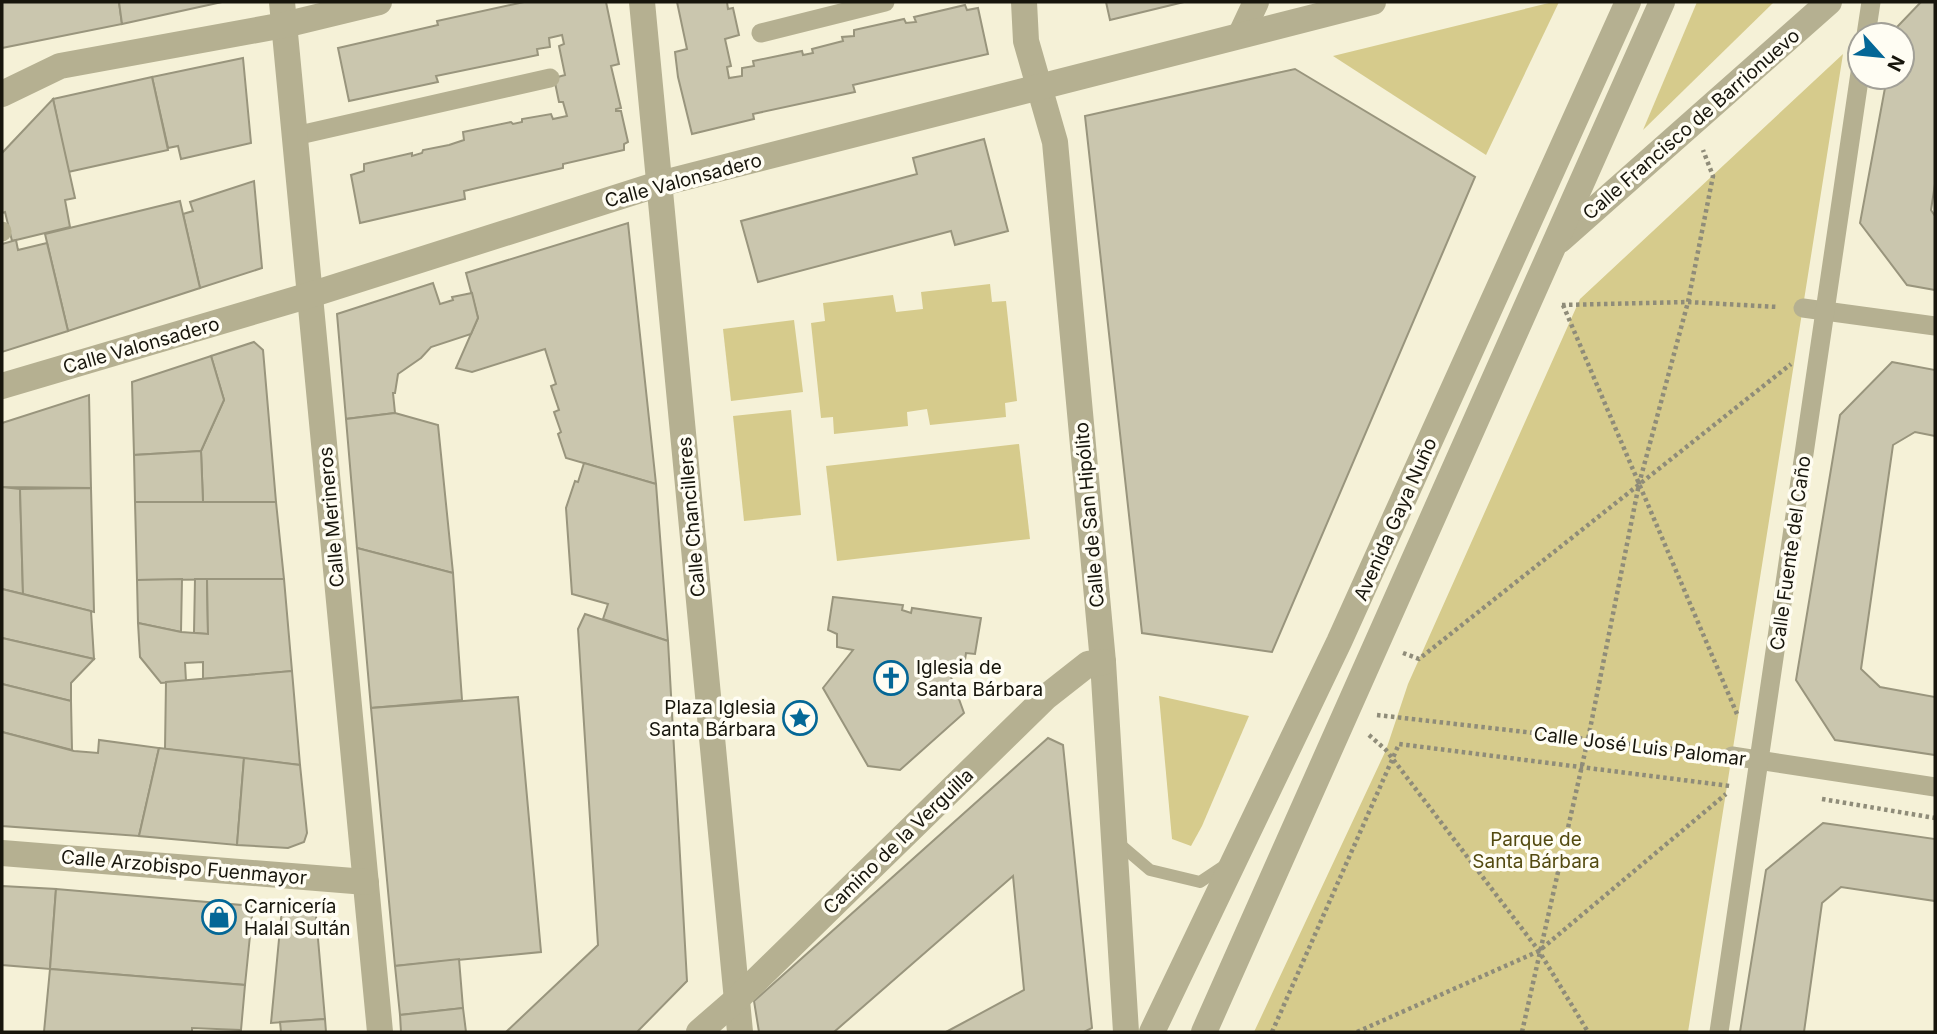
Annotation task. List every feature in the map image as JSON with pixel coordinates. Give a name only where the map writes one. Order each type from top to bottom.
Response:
[{"type":"street","points":[[2,94],[60,66],[283,13],[379,2]]},
{"type":"street","name":"Calle Chancilleres","points":[[642,2],[740,1032]]},
{"type":"street","points":[[761,33],[885,2]]},
{"type":"street","name":"Calle de San Hipólito","points":[[1024,2],[1026,41],[1055,142],[1103,663],[1126,1032]]},
{"type":"street","points":[[1241,34],[1256,2]]},
{"type":"street","name":"Calle Valonsadero","points":[[2,386],[310,295],[659,184],[1373,2]]},
{"type":"street","name":"Avenida Gaya Nuño","points":[[1152,1032],[1339,642],[1628,2]]},
{"type":"street","name":"Avenida Gaya Nuño","points":[[1204,1032],[1662,2]]},
{"type":"street","name":"Calle Francisco de Barrionuevo","points":[[1553,246],[1829,2]]},
{"type":"street","points":[[1868,21],[1871,2]]},
{"type":"street","name":"Calle Merineros","points":[[283,13],[380,1032]]},
{"type":"street","points":[[295,136],[550,78]]},
{"type":"street","name":"Calle Fuente del Caño","points":[[1719,1032],[1857,91]]},
{"type":"street","points":[[1803,308],[1935,326]]},
{"type":"street","name":"Camino de la Verguilla","points":[[699,1032],[737,999],[1046,697],[1088,664],[1103,663]]},
{"type":"street","name":"Calle José Luis Palomar","points":[[1732,756],[1935,787]]},
{"type":"street","name":"Calle Arzobispo Fuenmayor","points":[[2,853],[366,882]]},
{"type":"lane","points":[[1115,840],[1150,870],[1200,883],[1236,858]]},
{"type":"path","points":[[1522,1032],[1588,739],[1639,484],[1688,302],[1713,176],[1692,123]]},
{"type":"path","points":[[1527,306],[1688,302],[1803,308]]},
{"type":"path","points":[[1563,305],[1738,716]]},
{"type":"path","points":[[1376,643],[1419,659],[1795,362]]},
{"type":"path","points":[[1345,714],[1386,750],[1539,951],[1588,1032]]},
{"type":"path","name":"Calle José Luis Palomar","points":[[1345,714],[1397,716],[1732,756]]},
{"type":"path","points":[[1272,1032],[1399,744],[1735,786],[1539,951],[1357,1032]]},
{"type":"path","points":[[1811,798],[1935,818]]},
{"type":"green space","points":[[1559,2],[1486,155],[1333,56]]},
{"type":"green space","points":[[1697,2],[1774,2],[1643,130]]},
{"type":"green space","name":"Parque de Santa Bárbara","points":[[1843,54],[1688,1032],[1254,1032],[1386,750],[1408,684],[1580,299]]},
{"type":"green space","points":[[990,284],[992,302],[1006,301],[1017,401],[1005,403],[1006,417],[930,425],[927,409],[907,412],[908,426],[834,434],[833,417],[821,418],[811,323],[825,321],[823,303],[893,295],[896,312],[923,309],[921,292]]},
{"type":"green space","points":[[794,320],[803,392],[731,401],[723,329]]},
{"type":"green space","points":[[791,410],[801,515],[744,521],[733,416]]},
{"type":"green space","points":[[1019,444],[1030,539],[837,561],[826,466]]},
{"type":"green space","points":[[1159,696],[1249,716],[1191,846],[1172,839]]},
{"type":"building","points":[[2,2],[119,2],[122,24],[2,48]]},
{"type":"building","points":[[119,2],[222,2],[122,24]]},
{"type":"building","points":[[524,2],[606,2],[619,64],[611,66],[621,108],[616,111],[621,111],[628,142],[624,144],[624,150],[563,164],[563,168],[464,191],[465,199],[360,223],[351,175],[364,171],[364,164],[412,153],[412,156],[422,153],[423,150],[449,145],[464,140],[463,132],[511,122],[513,124],[522,122],[522,119],[551,114],[553,119],[567,116],[563,102],[559,102],[554,78],[565,75],[559,46],[564,44],[562,35],[549,38],[550,47],[537,49],[538,55],[436,76],[438,82],[349,101],[338,48],[438,25],[437,21]]},
{"type":"building","points":[[677,2],[727,2],[728,9],[733,8],[739,35],[725,39],[731,66],[727,67],[729,78],[742,76],[742,68],[754,66],[753,61],[802,51],[803,55],[813,53],[812,49],[843,41],[842,37],[854,36],[854,30],[904,19],[906,23],[916,22],[914,17],[965,5],[967,10],[978,8],[988,54],[853,85],[855,92],[753,114],[754,119],[692,134],[678,77],[675,52],[687,49]]},
{"type":"building","points":[[1106,2],[1184,2],[1110,20]]},
{"type":"building","points":[[1921,2],[1935,2],[1935,184],[1931,210],[1935,216],[1935,290],[1907,285],[1860,223],[1884,91],[1916,91],[1916,21],[1903,21]]},
{"type":"building","points":[[243,58],[251,143],[181,159],[178,146],[168,148],[152,77]]},
{"type":"building","points":[[1295,69],[1475,177],[1272,652],[1142,633],[1085,116]]},
{"type":"building","points":[[152,77],[168,150],[68,172],[53,99]]},
{"type":"building","points":[[53,99],[75,198],[65,200],[70,227],[12,241],[5,212],[2,213],[2,153]]},
{"type":"building","points":[[984,139],[1008,231],[955,245],[951,231],[758,282],[741,221],[917,174],[913,158]]},
{"type":"building","points":[[254,181],[262,268],[200,288],[183,214],[193,211],[190,202]]},
{"type":"building","points":[[180,201],[200,288],[68,331],[45,234]]},
{"type":"building","points":[[628,223],[656,484],[566,458],[554,412],[559,410],[551,386],[556,384],[545,349],[472,372],[456,368],[478,318],[466,273]]},
{"type":"building","points":[[16,240],[18,250],[47,243],[68,331],[2,352],[2,244]]},
{"type":"building","points":[[433,283],[440,304],[453,300],[452,297],[472,293],[478,318],[471,334],[431,347],[421,358],[398,374],[393,393],[395,413],[346,419],[337,314]]},
{"type":"building","points":[[254,342],[263,350],[276,502],[203,502],[201,451],[224,400],[211,356]]},
{"type":"building","points":[[211,356],[224,400],[201,451],[134,455],[132,382]]},
{"type":"building","points":[[1892,362],[1935,370],[1935,436],[1915,432],[1893,445],[1861,669],[1880,687],[1935,697],[1935,755],[1835,740],[1796,680],[1840,415]]},
{"type":"building","points":[[89,395],[91,488],[2,487],[2,423]]},
{"type":"building","points":[[395,413],[438,425],[453,573],[357,548],[346,419]]},
{"type":"building","points":[[201,451],[203,502],[135,502],[134,455]]},
{"type":"building","points":[[584,463],[656,484],[668,641],[603,619],[608,604],[572,594],[566,508]]},
{"type":"building","points":[[2,487],[20,489],[23,594],[2,589]]},
{"type":"building","points":[[91,488],[94,612],[23,594],[20,489]]},
{"type":"building","points":[[135,502],[276,502],[284,579],[137,580]]},
{"type":"building","points":[[357,548],[453,573],[462,700],[371,708]]},
{"type":"building","points":[[182,579],[181,632],[138,623],[137,580]]},
{"type":"building","points":[[195,579],[207,579],[208,634],[194,633]]},
{"type":"building","points":[[207,579],[284,579],[292,671],[203,679],[203,662],[185,663],[186,681],[161,683],[140,657],[138,623],[181,632],[208,634]]},
{"type":"building","points":[[2,589],[91,611],[94,659],[2,638]]},
{"type":"building","name":"Iglesia de Santa Bárbara","points":[[833,597],[903,605],[902,610],[911,613],[912,608],[981,618],[975,654],[966,653],[964,667],[947,666],[964,713],[900,770],[868,766],[823,688],[853,650],[837,647],[837,634],[828,630]]},
{"type":"building","points":[[585,614],[668,641],[687,981],[637,1032],[506,1032],[598,945],[578,629]]},
{"type":"building","points":[[2,638],[94,659],[71,683],[71,701],[2,684]]},
{"type":"building","points":[[292,671],[300,765],[165,749],[166,682]]},
{"type":"building","points":[[2,684],[71,701],[72,750],[2,732]]},
{"type":"building","points":[[518,697],[541,952],[395,966],[371,708]]},
{"type":"building","points":[[2,732],[74,751],[98,753],[99,740],[159,748],[139,836],[2,826]]},
{"type":"building","points":[[1048,738],[1063,745],[1092,1028],[1084,1032],[946,1032],[1024,990],[1013,876],[834,1032],[759,1032],[754,1001]]},
{"type":"building","points":[[159,748],[244,758],[237,845],[139,836]]},
{"type":"building","points":[[244,758],[300,765],[307,833],[304,842],[288,848],[237,845]]},
{"type":"building","points":[[1823,823],[1935,839],[1935,901],[1841,887],[1822,903],[1804,1032],[1740,1032],[1766,870]]},
{"type":"building","points":[[2,886],[56,889],[50,969],[2,965]]},
{"type":"building","points":[[56,889],[253,906],[245,985],[50,969]]},
{"type":"building","points":[[282,908],[309,911],[316,916],[325,1019],[271,1023]]},
{"type":"building","points":[[459,959],[463,1008],[400,1015],[395,966]]},
{"type":"building","points":[[50,969],[245,985],[241,1030],[192,1028],[192,1032],[44,1032]]},
{"type":"building","points":[[463,1008],[466,1032],[401,1032],[400,1015]]},
{"type":"building","points":[[325,1019],[326,1032],[281,1032],[280,1022]]},
{"type":"place","name":"Iglesia de Santa Bárbara","points":[[891,678]]},
{"type":"place","name":"Plaza Iglesia Santa Bárbara","points":[[800,718]]},
{"type":"place","name":"Carnicería Halal Sultán","points":[[219,917]]}]
